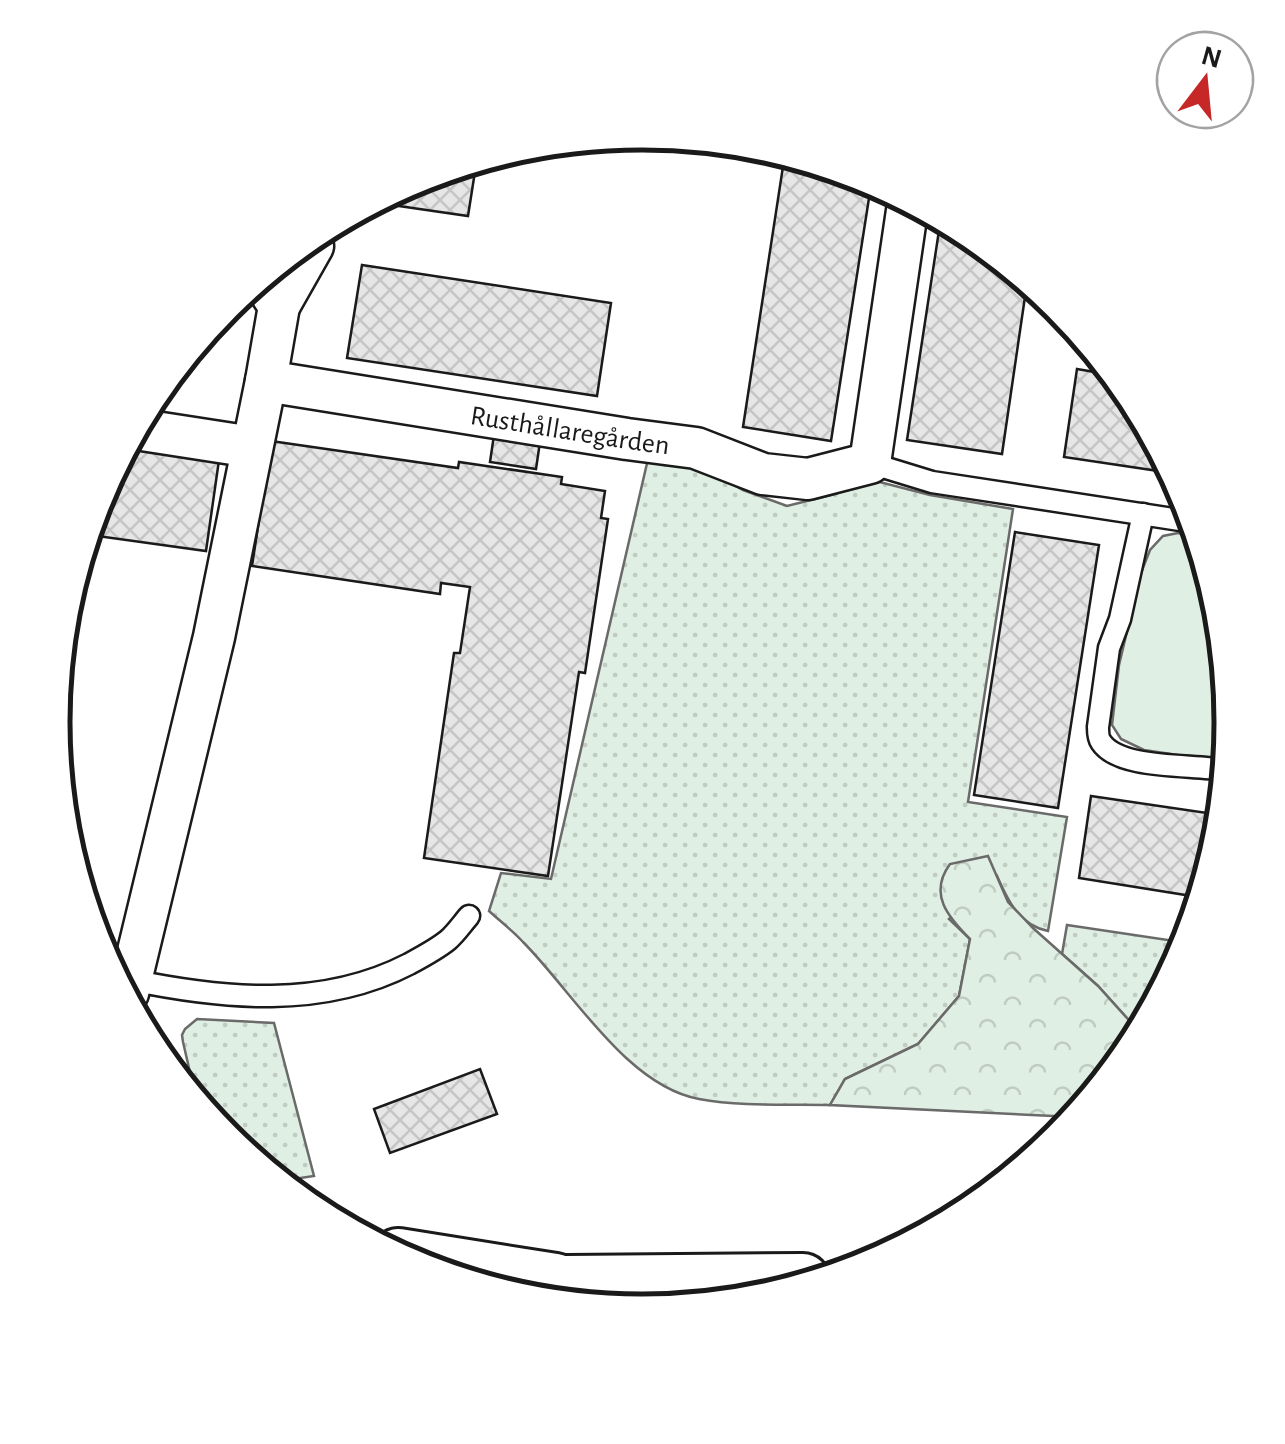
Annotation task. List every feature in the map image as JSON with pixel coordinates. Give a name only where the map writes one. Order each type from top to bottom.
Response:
[{"type":"street","points":[[870,463],[906,214]]},
{"type":"street","points":[[131,978],[214,637],[266,381],[270,293],[289,272]]},
{"type":"street","name":"Rusthållaregården","points":[[266,381],[696,448],[764,474],[808,479],[870,463]]},
{"type":"street","points":[[150,431],[252,446]]},
{"type":"street","points":[[484,1272],[542,1284],[765,1281]]},
{"type":"lane","points":[[870,463],[932,482],[1178,520]]},
{"type":"lane","points":[[1143,514],[1120,618],[1109,648],[1099,740],[1122,757],[1160,766],[1213,768]]},
{"type":"lane","points":[[135,986],[278,997],[325,992],[382,977],[419,958],[449,939],[468,916]]},
{"type":"green space","points":[[648,459],[707,470],[743,490],[787,506],[872,480],[930,495],[1013,509],[968,802],[1067,817],[1048,931],[1022,918],[997,876],[949,919],[970,939],[959,996],[918,1044],[845,1079],[830,1105],[731,1103],[673,1091],[625,1057],[542,962],[489,911],[501,873],[551,879]]},
{"type":"green space","points":[[1183,534],[1204,610],[1214,685],[1214,760],[1144,750],[1121,739],[1112,725],[1119,665],[1141,573],[1150,550],[1163,536]]},
{"type":"green space","points":[[988,856],[1008,902],[1130,1021],[1097,1071],[1057,1116],[830,1105],[845,1079],[918,1044],[959,996],[970,939],[948,914],[941,895],[950,864]]},
{"type":"green space","points":[[1067,925],[1171,941],[1130,1021],[1062,954]]},
{"type":"green space","points":[[197,1019],[274,1023],[314,1176],[294,1176],[212,1099],[191,1074],[182,1035]]},
{"type":"building","points":[[783,167],[869,196],[831,441],[743,427]]},
{"type":"building","points":[[474,175],[468,216],[396,206]]},
{"type":"building","points":[[939,232],[1025,297],[1002,454],[907,440]]},
{"type":"building","points":[[362,265],[611,303],[597,396],[347,358]]},
{"type":"building","points":[[1077,369],[1097,373],[1157,471],[1064,457]]},
{"type":"building","points":[[494,435],[540,442],[536,469],[490,462]]},
{"type":"building","points":[[271,441],[458,468],[459,462],[562,477],[561,484],[605,491],[601,518],[608,519],[585,673],[579,672],[548,876],[424,858],[454,653],[460,653],[470,587],[441,583],[440,594],[252,566]]},
{"type":"building","points":[[140,448],[219,460],[206,551],[101,536]]},
{"type":"building","points":[[1015,532],[1099,545],[1058,808],[974,795]]},
{"type":"building","points":[[1091,796],[1207,813],[1188,895],[1079,878]]},
{"type":"building","points":[[480,1069],[497,1114],[390,1153],[374,1109]]}]
